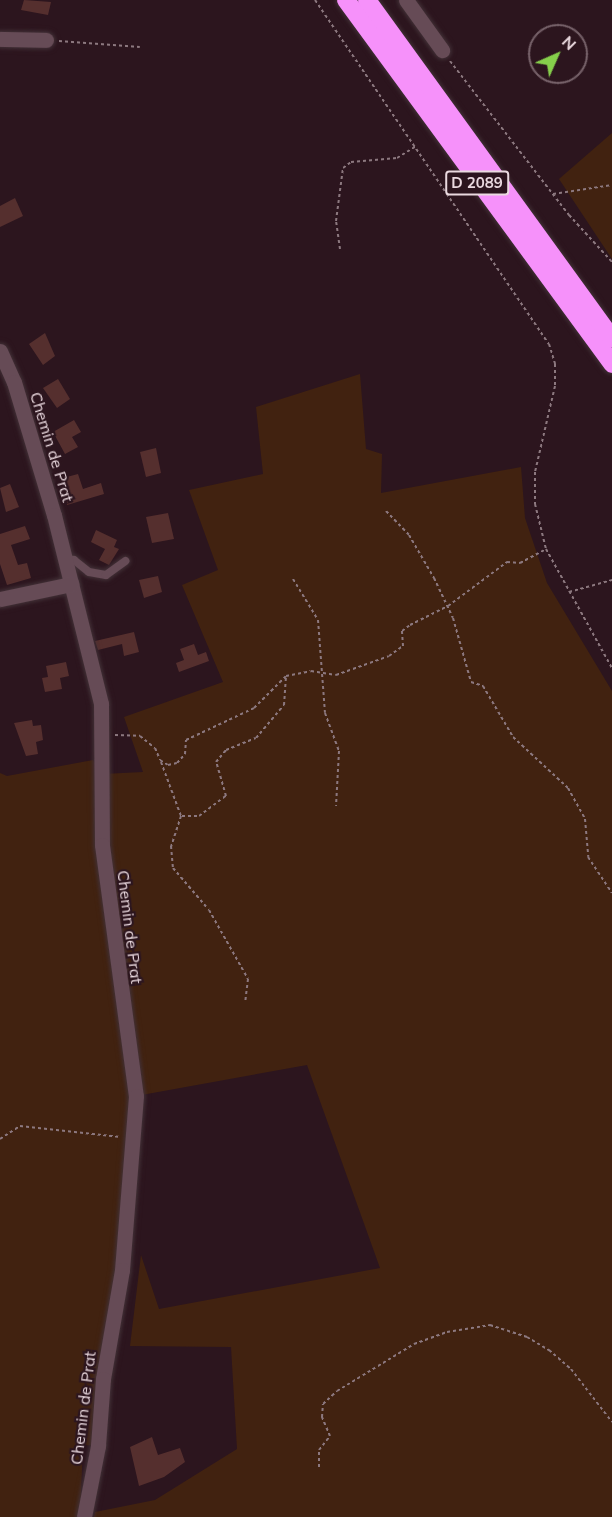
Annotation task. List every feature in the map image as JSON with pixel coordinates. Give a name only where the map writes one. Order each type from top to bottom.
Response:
[{"type":"highway","name":"D 2089","points":[[346,0],[612,364]]},
{"type":"highway","name":"D 2089","points":[[367,0],[612,339]]},
{"type":"street","points":[[406,0],[442,50]]},
{"type":"street","points":[[0,39],[46,40]]},
{"type":"street","name":"Chemin de Prat","points":[[0,351],[14,382],[65,559],[101,704],[102,845],[118,982],[134,1065],[135,1138],[122,1270],[102,1379],[98,1446],[84,1517]]},
{"type":"street","points":[[0,599],[71,584]]},
{"type":"lane","points":[[65,559],[74,560],[89,572],[106,575],[125,561]]},
{"type":"path","points":[[315,0],[549,344],[555,364],[555,386],[535,472],[535,504],[546,549],[612,668]]},
{"type":"path","points":[[46,40],[140,47]]},
{"type":"path","points":[[442,50],[553,194],[612,262]]},
{"type":"path","points":[[340,249],[336,221],[343,168],[351,162],[397,158],[416,146]]},
{"type":"path","points":[[553,194],[612,185]]},
{"type":"path","points":[[386,511],[410,535],[448,606],[471,682],[483,686],[513,736],[568,788],[585,819],[588,857],[612,893]]},
{"type":"path","points":[[160,760],[168,765],[177,764],[185,754],[186,740],[254,708],[286,676],[321,672],[336,675],[360,669],[389,656],[403,646],[402,631],[448,606],[507,562],[520,564],[546,549]]},
{"type":"path","points":[[293,579],[318,620],[325,713],[339,751],[336,806]]},
{"type":"path","points":[[569,592],[612,580]]},
{"type":"path","points":[[181,816],[199,816],[226,796],[216,762],[226,750],[256,738],[284,705],[286,676]]},
{"type":"path","points":[[103,734],[140,736],[155,748],[181,816],[171,846],[172,867],[209,910],[248,979],[245,1002]]},
{"type":"path","points":[[0,1139],[20,1126],[71,1134],[135,1138]]},
{"type":"path","points":[[320,1467],[319,1450],[330,1436],[322,1418],[323,1404],[337,1391],[414,1344],[447,1332],[490,1324],[527,1337],[549,1350],[571,1369],[612,1422]]},
{"type":"shaded area","points":[[612,133],[612,259],[559,179]]},
{"type":"shaded area","points":[[360,374],[366,449],[382,454],[381,493],[521,467],[525,518],[547,583],[612,691],[612,1517],[94,1517],[95,1512],[155,1500],[237,1449],[231,1347],[130,1346],[141,1255],[159,1309],[380,1268],[307,1065],[136,1096],[98,1446],[83,1445],[80,1517],[0,1517],[0,773],[7,776],[93,760],[103,774],[143,772],[124,717],[223,682],[182,585],[218,570],[189,490],[263,474],[256,407]]},
{"type":"building","points":[[24,0],[51,2],[48,15],[21,10]]},
{"type":"building","points":[[15,198],[23,216],[0,227],[0,206]]},
{"type":"building","points":[[45,333],[55,356],[43,365],[29,344]]},
{"type":"building","points":[[58,379],[70,399],[57,408],[43,388]]},
{"type":"building","points":[[74,420],[81,432],[72,437],[78,447],[65,454],[53,432]]},
{"type":"building","points":[[156,448],[161,473],[146,477],[140,452]]},
{"type":"building","points":[[78,474],[83,489],[101,483],[104,494],[67,505],[63,478]]},
{"type":"building","points":[[10,484],[19,507],[6,512],[0,488]]},
{"type":"building","points":[[168,513],[174,539],[152,543],[146,517]]},
{"type":"building","points":[[25,526],[30,539],[11,545],[18,565],[27,563],[31,578],[7,585],[0,564],[0,534]]},
{"type":"building","points":[[96,530],[117,540],[114,547],[119,549],[109,565],[99,560],[105,549],[91,542]]},
{"type":"building","points":[[158,576],[162,592],[144,598],[139,580]]},
{"type":"building","points":[[134,632],[139,652],[124,656],[122,644],[98,650],[95,641]]},
{"type":"building","points":[[194,644],[198,655],[206,652],[209,661],[179,672],[176,663],[184,660],[180,649]]},
{"type":"building","points":[[66,662],[69,676],[60,678],[62,689],[45,692],[42,678],[48,677],[46,666]]},
{"type":"building","points":[[32,720],[33,726],[41,725],[43,740],[36,742],[38,754],[26,756],[14,723]]},
{"type":"building","points":[[152,1437],[158,1455],[180,1448],[185,1462],[164,1477],[139,1486],[130,1447]]}]
